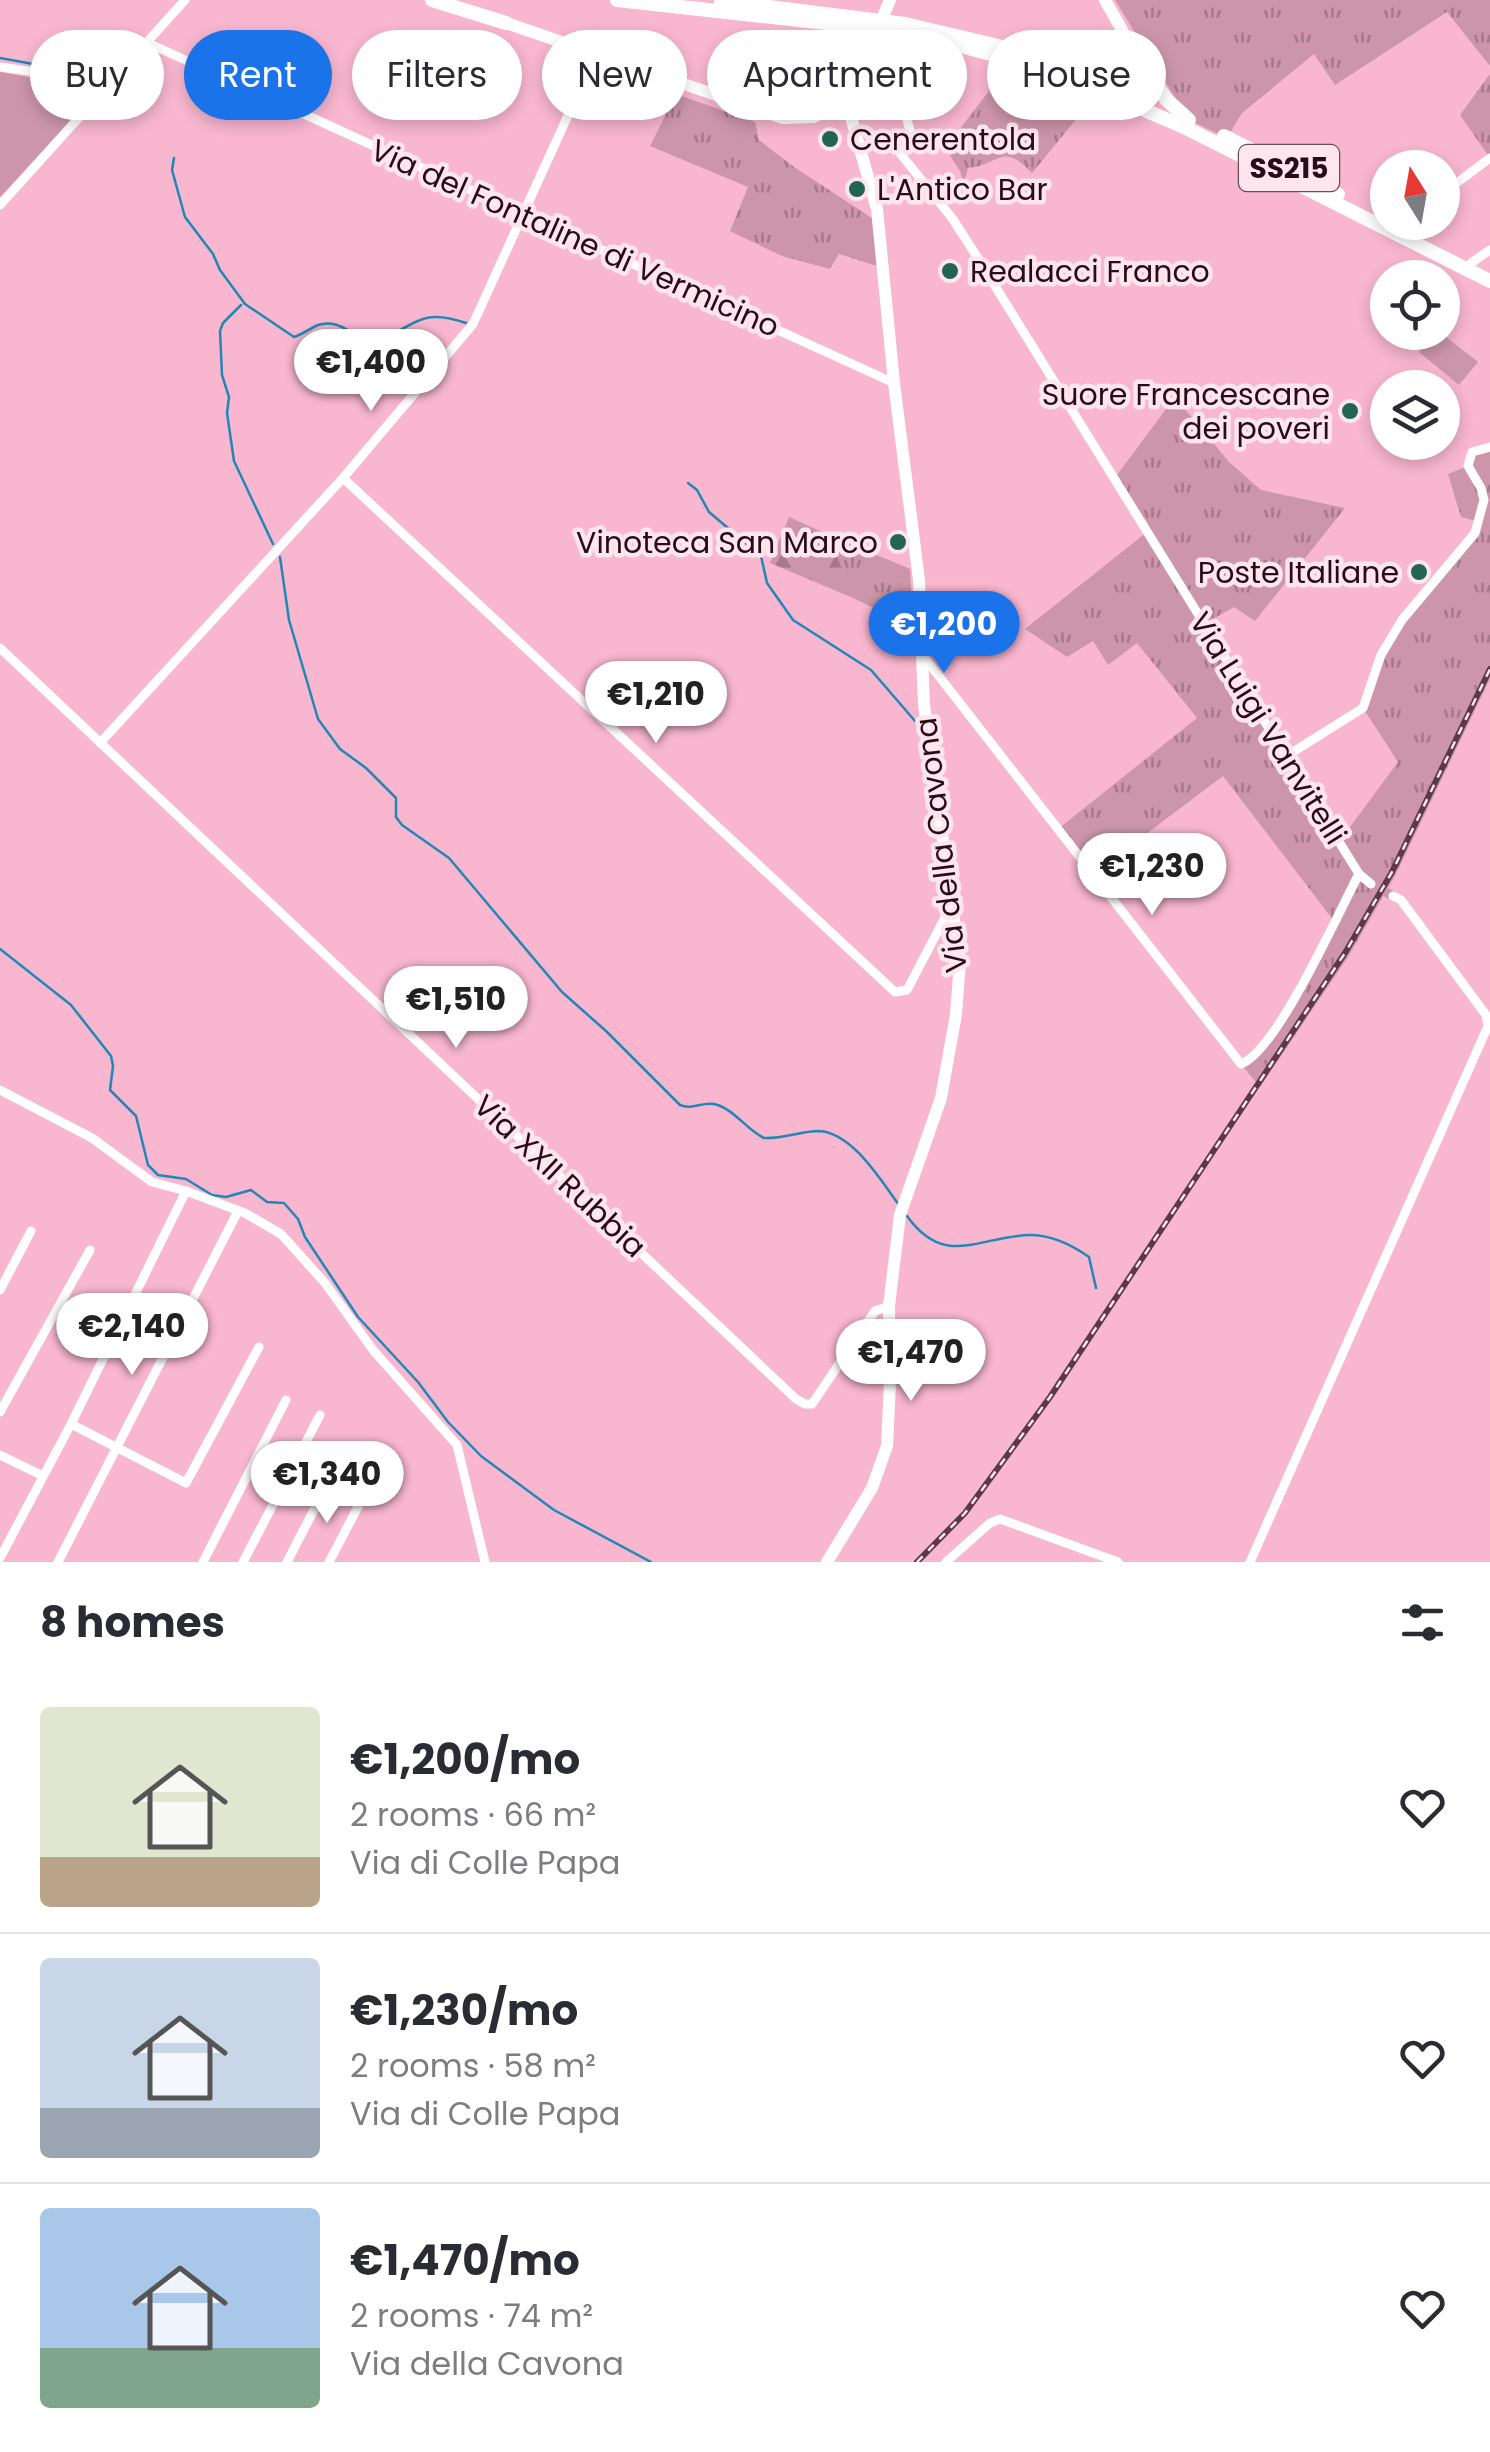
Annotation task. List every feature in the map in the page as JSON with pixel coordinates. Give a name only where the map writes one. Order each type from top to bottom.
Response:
[{"type":"main road","points":[[432,0],[542,35]]},
{"type":"main road","points":[[487,0],[488,13],[506,23]]},
{"type":"main road","name":"SS215","points":[[616,0],[855,21]]},
{"type":"main road","name":"SS215","points":[[710,0],[987,44]]},
{"type":"main road","points":[[1105,0],[1123,30]]},
{"type":"main road","name":"SS215","points":[[904,28],[1044,68],[1122,98],[1490,281]]},
{"type":"main road","points":[[1166,100],[1189,120]]},
{"type":"main road","name":"SS215","points":[[1166,109],[1370,210]]},
{"type":"main road","name":"Via della Cavona","points":[[827,1562],[872,1488],[887,1446],[889,1306],[902,1210],[941,1098],[956,1014],[960,962],[924,705],[918,580],[877,209],[852,120]]},
{"type":"main road","name":"SS215","points":[[1428,240],[1490,272]]},
{"type":"street","points":[[159,30],[185,0]]},
{"type":"street","name":"Via del Fontaline di Vermicino","points":[[164,50],[894,383]]},
{"type":"street","points":[[0,67],[30,71]]},
{"type":"street","points":[[0,205],[78,120]]},
{"type":"street","points":[[100,742],[342,478],[473,324],[566,120]]},
{"type":"street","name":"Via Luigi Vanvitelli","points":[[909,120],[914,140],[900,152],[947,212],[1358,874],[1371,884]]},
{"type":"street","points":[[1460,180],[1490,158]]},
{"type":"street","points":[[1471,263],[1490,250]]},
{"type":"street","points":[[1286,757],[1363,708],[1381,656],[1402,620],[1485,524],[1481,488],[1468,466],[1468,458],[1472,452],[1490,446]]},
{"type":"street","points":[[342,478],[896,992],[906,990],[953,902]]},
{"type":"street","name":"Via XXII Rubbia","points":[[0,648],[796,1399],[812,1404],[876,1310],[889,1306]]},
{"type":"street","points":[[922,654],[1242,1064],[1274,1033],[1358,874]]},
{"type":"street","points":[[1250,1562],[1488,1026],[1486,1015],[1402,900],[1394,896]]},
{"type":"street","points":[[1,1093],[101,1143],[152,1182],[266,1222],[282,1234],[373,1350],[455,1443],[486,1562]]},
{"type":"street","points":[[0,1558],[186,1191]]},
{"type":"street","points":[[58,1562],[238,1211]]},
{"type":"street","points":[[0,1290],[31,1231]]},
{"type":"street","points":[[0,1412],[90,1250]]},
{"type":"street","points":[[71,1424],[186,1483],[259,1348]]},
{"type":"street","points":[[203,1562],[286,1400]]},
{"type":"street","points":[[243,1562],[320,1415]]},
{"type":"street","points":[[0,1455],[43,1476]]},
{"type":"street","points":[[287,1562],[333,1473]]},
{"type":"street","points":[[329,1562],[370,1484]]},
{"type":"street","points":[[946,1562],[980,1531],[1000,1519],[1118,1562]]},
{"type":"green space","points":[[1115,0],[1490,0],[1490,66],[1447,12],[1335,85],[1314,54],[1242,113],[1227,138],[1189,120],[1166,83],[1166,30],[1134,30]]},
{"type":"green space","points":[[0,72],[30,78],[30,120],[72,120],[0,197]]},
{"type":"green space","points":[[1490,74],[1490,154],[1488,155],[1460,115]]},
{"type":"green space","points":[[987,94],[987,120],[1076,120],[1032,173],[1014,158],[1001,157],[968,168],[964,183],[945,148]]},
{"type":"green space","points":[[687,98],[707,105],[707,120],[755,122],[759,140],[872,218],[877,266],[839,254],[830,269],[782,256],[730,231],[748,187],[650,146],[663,120],[687,120]]},
{"type":"green space","points":[[1460,348],[1478,362],[1460,384],[1460,370],[1441,370],[1419,352]]},
{"type":"green space","points":[[1175,397],[1229,462],[1261,490],[1345,508],[1255,621],[1234,607],[1204,624],[1339,842],[1398,762],[1363,708],[1381,655],[1479,522],[1461,517],[1448,474],[1468,466],[1472,452],[1490,447],[1490,679],[1395,876],[1348,957],[1260,1087],[1241,1064],[1274,1033],[1334,921],[1223,776],[1093,874],[1058,829],[1197,718],[1137,643],[1108,665],[1093,641],[1067,657],[1025,629],[1147,532],[1114,479]]},
{"type":"green space","points":[[789,517],[829,535],[853,598],[770,563]]},
{"type":"green space","points":[[829,535],[910,569],[913,627],[853,598]]},
{"type":"waterway","points":[[0,58],[30,63]]},
{"type":"waterway","points":[[174,158],[172,170],[185,217],[220,270],[245,304],[294,337],[326,323],[376,342],[427,318],[466,323]]},
{"type":"waterway","points":[[241,305],[220,331],[222,375],[229,397],[227,413],[234,461],[273,544]]},
{"type":"waterway","points":[[688,483],[697,490],[709,512],[761,556],[767,583],[793,620],[871,670],[915,721]]},
{"type":"waterway","points":[[280,557],[289,620],[318,719],[340,749],[396,798],[396,817],[402,825],[449,858],[562,992],[680,1105],[721,1106],[764,1138],[812,1131],[831,1134],[855,1149],[899,1205]]},
{"type":"waterway","points":[[0,949],[71,1005],[111,1056],[110,1090],[136,1116],[148,1165],[158,1175],[186,1179],[212,1195],[226,1197],[251,1190],[267,1202],[284,1203],[298,1219],[305,1237],[358,1317],[481,1456],[554,1510],[651,1562]]},
{"type":"waterway","points":[[907,1216],[921,1232],[949,1246],[1030,1235],[1061,1242],[1089,1257],[1096,1288]]},
{"type":"tunnel","points":[[1371,884],[1393,896]]},
{"type":"railway","points":[[917,1562],[965,1513],[1050,1397],[1345,953],[1392,872],[1490,669]]},
{"type":"place","name":"Cenerentola","points":[[830,139]]},
{"type":"place","name":"L'Antico Bar","points":[[857,189]]},
{"type":"place","name":"Realacci Franco","points":[[950,271]]},
{"type":"place","name":"Suore Francescane dei poveri","points":[[1350,411]]},
{"type":"place","name":"Vinoteca San Marco","points":[[898,542]]},
{"type":"place","name":"Poste Italiane","points":[[1419,572]]}]
